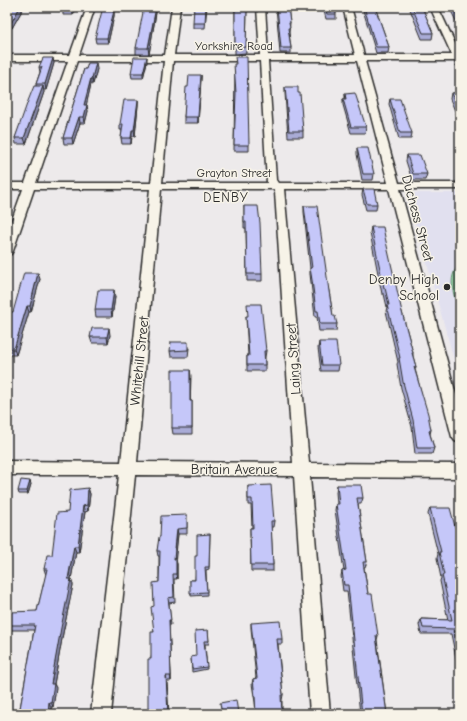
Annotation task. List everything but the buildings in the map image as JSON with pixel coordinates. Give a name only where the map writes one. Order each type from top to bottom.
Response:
[{"type":"street","points":[[7,251],[91,7]]},
{"type":"street","name":"Whitehill Street","points":[[100,714],[128,469],[169,58],[176,7]]},
{"type":"street","name":"Laing Street","points":[[261,7],[271,181],[280,191],[320,714]]},
{"type":"street","name":"Duchess Street","points":[[347,7],[460,437]]},
{"type":"street","points":[[434,7],[459,60]]},
{"type":"street","name":"Yorkshire Road","points":[[7,58],[360,58],[459,60]]},
{"type":"street","name":"Grayton Street","points":[[7,186],[460,186]]},
{"type":"street","name":"Britain Avenue","points":[[7,468],[460,471]]},
{"type":"shaded area","name":"Denby High School","points":[[407,193],[460,193],[460,381]]},
{"type":"green space","points":[[460,264],[460,314],[452,288],[452,281],[455,269]]},
{"type":"place","name":"Denby High School","points":[[447,287]]},
{"type":"district","name":"DENBY","points":[[226,197]]}]
